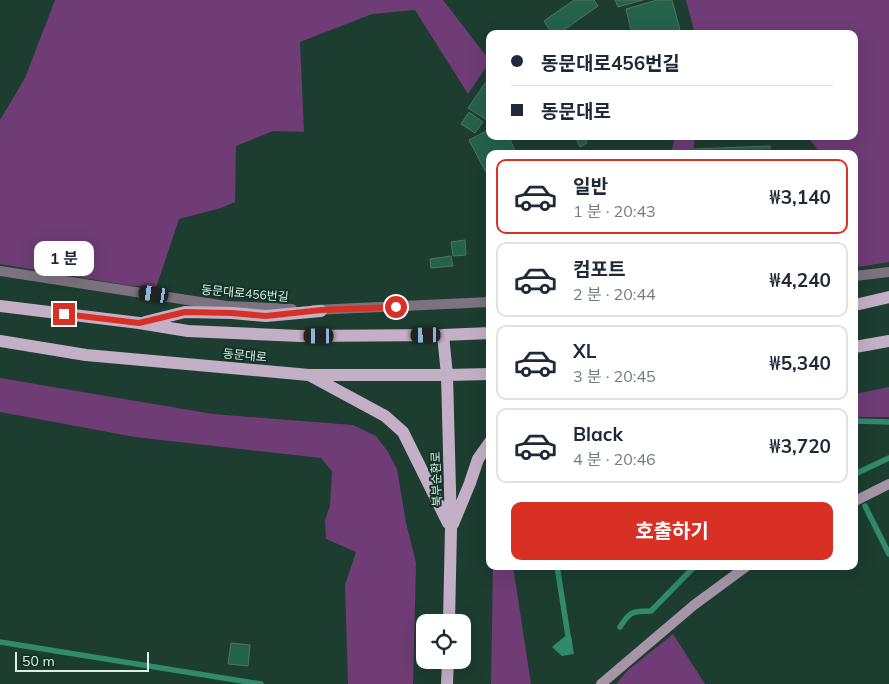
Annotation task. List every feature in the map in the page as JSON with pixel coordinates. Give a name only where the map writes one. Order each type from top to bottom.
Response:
[{"type":"main road","points":[[858,304],[889,297]]},
{"type":"main road","name":"동문대로","points":[[0,306],[188,331],[300,336],[486,333]]},
{"type":"main road","points":[[139,323],[185,312],[266,316],[321,310]]},
{"type":"main road","name":"북부순환로","points":[[444,335],[447,375],[451,528],[449,614]]},
{"type":"main road","name":"동문대로","points":[[0,340],[86,355],[309,375],[486,374]]},
{"type":"main road","points":[[858,346],[889,341]]},
{"type":"main road","points":[[309,375],[385,416],[403,432],[451,528]]},
{"type":"main road","points":[[451,528],[478,459],[486,448]]},
{"type":"main road","points":[[447,684],[448,669]]},
{"type":"street","name":"동문대로456번길","points":[[0,271],[226,306],[321,310],[486,302]]},
{"type":"street","points":[[858,276],[889,272]]},
{"type":"street","points":[[858,500],[889,484]]},
{"type":"street","points":[[601,684],[694,605],[742,570]]},
{"type":"shaded area","points":[[55,0],[443,0],[486,56],[486,67],[468,94],[415,10],[372,14],[300,42],[304,132],[273,131],[236,146],[235,202],[221,208],[179,219],[156,288],[126,285],[0,264],[0,120],[25,78]]},
{"type":"shaded area","points":[[686,0],[889,0],[889,262],[859,267],[858,150],[818,150],[810,140],[858,140],[858,30],[694,30]]},
{"type":"shaded area","points":[[674,140],[695,140],[693,150],[672,150]]},
{"type":"shaded area","points":[[0,378],[213,414],[353,425],[376,436],[388,452],[397,469],[406,523],[416,563],[413,684],[348,684],[345,585],[356,552],[326,539],[325,520],[330,506],[332,471],[321,458],[135,437],[0,412]]},
{"type":"shaded area","points":[[889,387],[889,417],[858,417],[858,393]]},
{"type":"shaded area","points":[[493,570],[514,570],[531,684],[491,684]]},
{"type":"shaded area","points":[[673,634],[705,684],[616,684],[627,671]]},
{"type":"shaded area","points":[[571,636],[574,654],[562,656],[552,647],[564,637]]},
{"type":"building","points":[[574,0],[594,0],[598,6],[564,30],[550,30],[544,21]]},
{"type":"building","points":[[615,0],[643,0],[618,7]]},
{"type":"building","points":[[657,0],[672,0],[680,30],[631,30],[626,9]]},
{"type":"building","points":[[486,82],[486,119],[468,108]]},
{"type":"building","points":[[469,112],[483,122],[475,133],[461,124]]},
{"type":"building","points":[[486,131],[486,140],[510,140],[515,150],[486,150],[486,172],[469,140]]},
{"type":"building","points":[[577,140],[586,140],[587,143],[580,147]]},
{"type":"building","points":[[770,146],[770,150],[694,149]]},
{"type":"building","points":[[465,240],[466,255],[453,256],[451,242]]},
{"type":"building","points":[[451,256],[453,266],[431,268],[430,259]]},
{"type":"building","points":[[231,643],[250,645],[248,666],[228,664]]},
{"type":"waterway","points":[[858,421],[889,422]]},
{"type":"waterway","points":[[858,473],[889,458]]},
{"type":"waterway","points":[[865,506],[889,554]]},
{"type":"waterway","points":[[558,570],[569,642]]},
{"type":"waterway","points":[[620,627],[632,613],[651,611],[691,570]]},
{"type":"waterway","points":[[0,642],[261,684]]},
{"type":"route","points":[[64,314],[139,323],[185,312],[266,316],[321,310],[396,307]]}]
